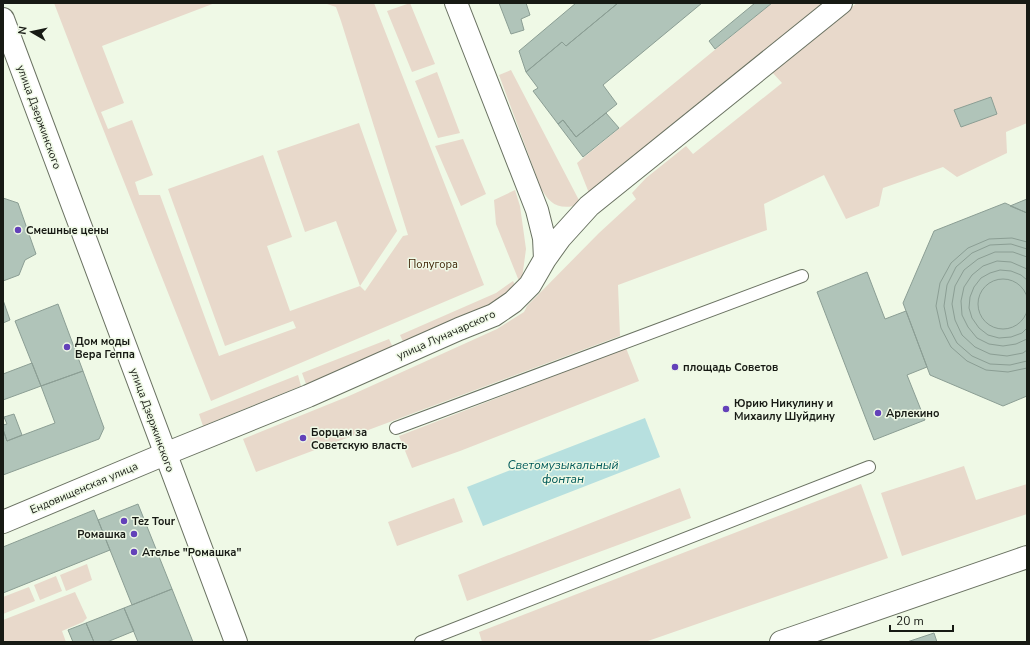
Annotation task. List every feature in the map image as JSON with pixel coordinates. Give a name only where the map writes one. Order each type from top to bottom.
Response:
[{"type":"street","points":[[456,3],[537,210],[544,238],[545,259]]},
{"type":"street","name":"улица Луначарского","points":[[165,454],[308,396],[494,315],[513,302],[530,285],[545,259],[560,238],[588,206],[840,3]]},
{"type":"street","name":"улица Дзержинского","points":[[3,18],[236,642]]},
{"type":"street","name":"Ендовищенская улица","points":[[3,522],[165,454]]},
{"type":"street","points":[[781,642],[1027,557]]},
{"type":"lane","points":[[396,428],[802,276]]},
{"type":"lane","points":[[420,642],[869,467]]},
{"type":"green space","name":"Полугора","points":[[54,3],[215,3],[102,46],[124,103],[101,112],[108,129],[132,120],[153,175],[135,182],[139,195],[160,195],[219,356],[296,328],[293,321],[225,346],[168,189],[263,155],[292,237],[267,246],[290,311],[360,286],[365,291],[403,236],[408,235],[336,7],[324,3],[374,3],[484,285],[211,401]]},
{"type":"green space","points":[[410,3],[435,64],[412,72],[387,11]]},
{"type":"green space","points":[[772,3],[829,3],[589,193],[577,163]]},
{"type":"green space","points":[[857,3],[1027,3],[1027,123],[1006,132],[1007,153],[957,177],[943,167],[883,188],[879,206],[846,219],[824,175],[764,204],[767,230],[618,285],[620,336],[256,472],[243,439],[349,396],[497,329],[524,312],[527,306],[599,233],[636,199],[632,193],[646,178],[686,146],[693,154],[782,83],[771,71]]},
{"type":"green space","points":[[511,70],[581,204],[567,207],[556,205],[543,193],[499,75]]},
{"type":"green space","points":[[437,72],[460,133],[438,138],[415,81]]},
{"type":"green space","points":[[359,123],[397,231],[360,286],[336,221],[305,232],[277,151]]},
{"type":"green space","points":[[463,139],[486,194],[461,206],[435,146]]},
{"type":"green space","points":[[515,190],[520,206],[526,249],[521,286],[496,224],[494,200]]},
{"type":"green space","points":[[513,281],[518,291],[405,346],[400,335],[496,293]]},
{"type":"green space","points":[[389,339],[394,350],[306,384],[302,373]]},
{"type":"green space","points":[[626,348],[639,381],[460,451],[412,468],[399,436]]},
{"type":"green space","points":[[298,375],[301,386],[203,426],[199,414]]},
{"type":"green space","points":[[964,466],[976,500],[1027,484],[1027,514],[902,556],[881,493]]},
{"type":"green space","points":[[861,484],[888,558],[645,642],[482,642],[479,632]]},
{"type":"green space","points":[[680,488],[691,518],[467,601],[458,575]]},
{"type":"green space","points":[[454,498],[463,522],[397,546],[388,522]]},
{"type":"green space","points":[[87,564],[92,580],[66,591],[60,575]]},
{"type":"green space","points":[[56,576],[62,591],[40,600],[34,585]]},
{"type":"green space","points":[[29,587],[35,601],[3,614],[3,597]]},
{"type":"green space","points":[[75,592],[87,618],[83,622],[62,631],[66,642],[3,642],[3,620]]},
{"type":"water","name":"Светомузыкальный фонтан","points":[[645,418],[660,457],[483,526],[467,487]]},
{"type":"building","points":[[499,3],[526,3],[530,15],[521,19],[524,30],[511,34]]},
{"type":"building","points":[[576,3],[618,3],[566,46],[562,42],[526,72],[519,51]]},
{"type":"building","points":[[618,3],[702,3],[603,85],[617,104],[576,137],[563,120],[558,124],[533,91],[538,88],[526,72],[562,42],[566,46]]},
{"type":"building","points":[[755,3],[772,3],[715,49],[709,41]]},
{"type":"building","points":[[991,97],[997,114],[961,127],[954,110]]},
{"type":"building","points":[[606,113],[619,128],[583,157],[558,124],[563,120],[576,137]]},
{"type":"building","points":[[3,198],[18,203],[36,254],[25,260],[19,275],[3,281]]},
{"type":"building","points":[[1027,199],[1027,213],[1010,206]]},
{"type":"building","points":[[1005,203],[1027,213],[1027,396],[1003,406],[930,375],[903,303],[934,231]]},
{"type":"building","points":[[1012,238],[1027,242],[1027,368],[1008,372],[986,370],[967,361],[951,347],[941,328],[936,306],[940,283],[951,263],[968,248],[989,239]]},
{"type":"building","points":[[1011,244],[1027,249],[1027,361],[1010,365],[990,364],[972,356],[957,343],[948,326],[944,306],[947,285],[956,267],[972,253],[990,245]]},
{"type":"building","points":[[995,252],[1013,252],[1027,257],[1027,350],[1023,353],[1007,356],[990,354],[975,347],[962,335],[955,320],[952,304],[955,286],[964,270],[978,259]]},
{"type":"building","points":[[997,261],[1011,262],[1027,269],[1027,339],[1016,344],[1003,346],[989,344],[977,338],[968,327],[962,315],[961,301],[964,287],[972,275],[983,266]]},
{"type":"building","points":[[1000,270],[1011,271],[1021,275],[1027,280],[1027,328],[1022,333],[1011,337],[999,338],[988,335],[979,328],[972,318],[969,308],[970,297],[974,287],[981,278]]},
{"type":"building","points":[[867,272],[885,319],[906,311],[927,367],[907,375],[925,420],[874,440],[817,292]]},
{"type":"building","points":[[1003,279],[1017,283],[1024,290],[1028,304],[1024,318],[1017,325],[1003,329],[989,325],[982,318],[978,304],[982,290],[989,283]]},
{"type":"building","points":[[3,300],[10,320],[3,323]]},
{"type":"building","points":[[58,304],[83,371],[41,386],[15,321]]},
{"type":"building","points":[[32,363],[41,386],[3,400],[3,374]]},
{"type":"building","points":[[83,371],[104,428],[99,439],[3,475],[3,430],[7,441],[55,423],[41,386]]},
{"type":"building","points":[[14,414],[22,435],[7,441],[3,429],[3,425],[7,424],[4,417]]},
{"type":"building","name":"Ателье \"Ромашка\"","points":[[138,504],[172,589],[132,605],[98,520]]},
{"type":"building","points":[[94,510],[110,550],[3,593],[3,547]]},
{"type":"building","points":[[172,589],[193,642],[138,642],[124,608]]},
{"type":"building","points":[[124,608],[134,631],[107,642],[94,642],[86,623]]},
{"type":"building","points":[[86,623],[94,642],[73,642],[68,630]]},
{"type":"building","points":[[934,633],[937,642],[907,642]]},
{"type":"place","name":"Смешные цены","points":[[18,230]]},
{"type":"place","name":"Дом моды Вера Геппа","points":[[67,347]]},
{"type":"place","name":"площадь Советов","points":[[675,367]]},
{"type":"place","name":"Юрию Никулину и Михаилу Шуйдину","points":[[726,409]]},
{"type":"place","name":"Арлекино","points":[[878,413]]},
{"type":"place","name":"Борцам за Советскую власть","points":[[303,438]]},
{"type":"place","name":"Tez Tour","points":[[124,521]]},
{"type":"place","name":"Ромашка","points":[[134,534]]},
{"type":"place","name":"Ателье \"Ромашка\"","points":[[134,552]]}]
